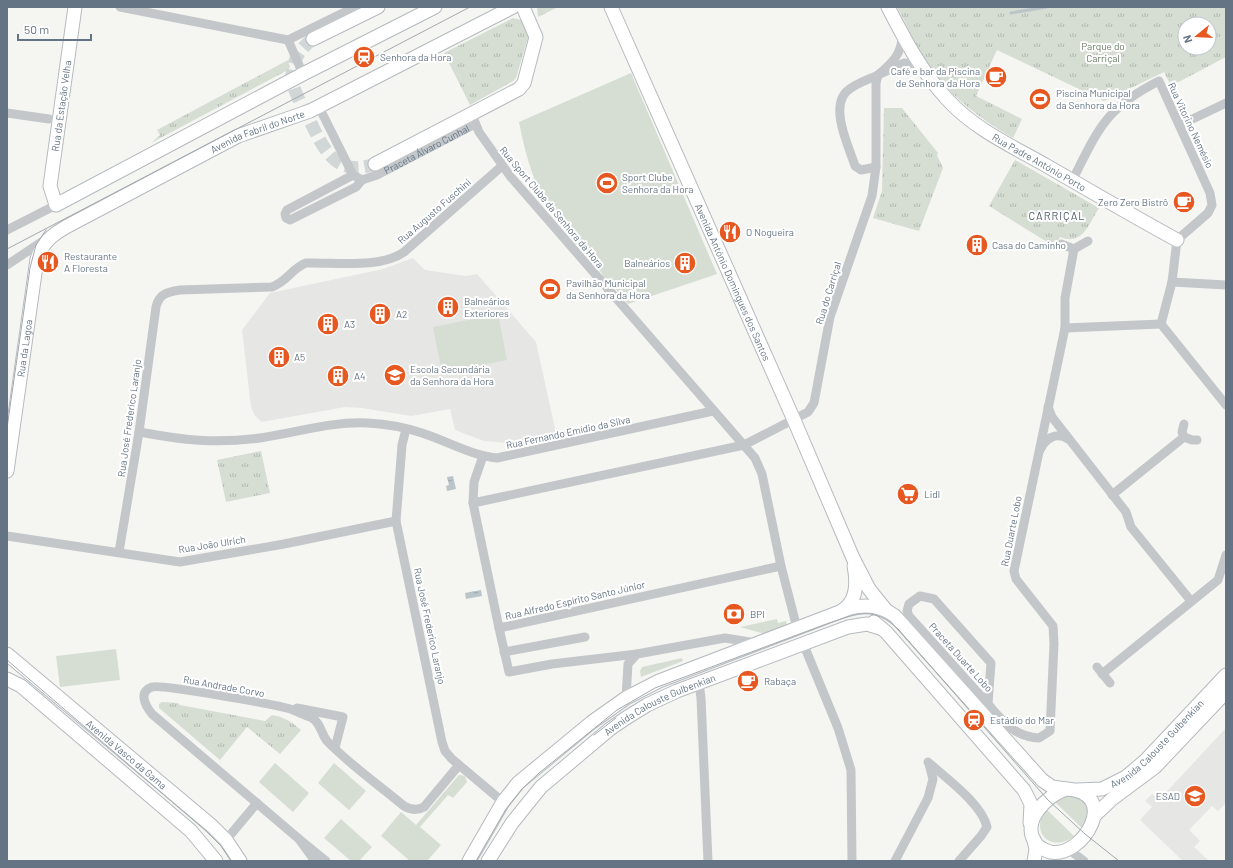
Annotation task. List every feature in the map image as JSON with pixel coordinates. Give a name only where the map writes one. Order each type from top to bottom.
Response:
[{"type":"main road","name":"Rua da Estação Velha","points":[[56,205],[50,186],[75,7]]},
{"type":"main road","points":[[313,39],[378,7]]},
{"type":"main road","points":[[56,205],[421,10],[435,7]]},
{"type":"main road","name":"Avenida Fabril do Norte","points":[[56,232],[238,136],[298,117],[513,7]]},
{"type":"main road","name":"Praceta Álvaro Cunhal","points":[[473,120],[516,92],[524,83],[536,36],[523,7]]},
{"type":"main road","name":"Avenida António Domingues dos Santos","points":[[611,7],[794,420],[853,558],[869,589],[885,609]]},
{"type":"main road","name":"Rua Padre António Porto","points":[[888,7],[902,36],[919,64],[947,100],[970,121],[1177,240]]},
{"type":"main road","points":[[375,164],[473,120]]},
{"type":"main road","name":"Rua da Lagoa","points":[[7,471],[37,259],[44,243],[56,232]]},
{"type":"main road","points":[[853,558],[865,606],[870,618],[886,632],[1024,790],[1031,804],[1030,823],[1036,849],[1034,861]]},
{"type":"main road","name":"Avenida António Domingues dos Santos","points":[[842,610],[851,603],[854,594],[856,575],[853,558]]},
{"type":"main road","name":"Avenida Calouste Gulbenkian","points":[[469,861],[503,802],[526,775],[592,722],[626,698],[659,681],[842,610],[865,606],[885,609],[903,624],[1042,780],[1052,787],[1071,789],[1102,789],[1126,777],[1146,760],[1226,676]]},
{"type":"main road","name":"Avenida Calouste Gulbenkian","points":[[488,861],[512,823],[541,787],[610,729],[633,714],[663,697],[851,626],[867,624],[880,628]]},
{"type":"main road","name":"Avenida Vasco da Gama","points":[[7,654],[226,840],[240,861]]},
{"type":"main road","name":"Avenida Vasco da Gama","points":[[7,679],[21,686],[191,831],[216,861]]},
{"type":"main road","name":"Avenida Calouste Gulbenkian","points":[[1095,815],[1112,799],[1155,767],[1226,692]]},
{"type":"main road","points":[[626,698],[628,710],[633,714]]},
{"type":"main road","points":[[1030,823],[1035,814],[1058,792],[1071,789],[1084,793],[1092,801],[1095,815],[1090,828],[1063,850],[1044,861]]},
{"type":"main road","points":[[1034,840],[1044,850],[1063,850]]},
{"type":"street","points":[[120,7],[288,40],[355,7]]},
{"type":"street","points":[[878,75],[891,64],[899,54],[902,36]]},
{"type":"street","points":[[288,40],[303,74]]},
{"type":"street","points":[[876,167],[860,170],[855,166],[838,112],[842,97],[852,87],[878,75],[904,64],[919,64]]},
{"type":"street","name":"Rua do Carriçal","points":[[473,503],[744,445],[808,412],[814,403],[830,317],[872,196],[876,167],[876,83],[878,75]]},
{"type":"street","name":"Rua Vitorino Nemésio","points":[[1072,181],[1098,129],[1111,113],[1142,90],[1159,81],[1210,193],[1212,204],[1208,213],[1177,240]]},
{"type":"street","points":[[1180,125],[1226,103]]},
{"type":"street","points":[[319,107],[354,175],[362,180]]},
{"type":"street","points":[[7,113],[49,119]]},
{"type":"street","name":"Rua Sport Clube da Senhora da Hora","points":[[473,120],[502,166],[744,445],[759,466],[781,566],[797,628]]},
{"type":"street","name":"Praceta Álvaro Cunhal","points":[[354,175],[287,210],[285,214],[286,218],[290,220],[356,187],[362,180],[377,175],[473,120]]},
{"type":"street","name":"Rua Augusto Fuschini","points":[[168,292],[272,286],[284,282],[296,268],[306,263],[377,262],[391,260],[404,252],[502,166]]},
{"type":"street","points":[[7,230],[56,205]]},
{"type":"street","name":"Avenida Fabril do Norte","points":[[7,265],[56,232]]},
{"type":"street","points":[[1161,324],[1172,282],[1177,240]]},
{"type":"street","points":[[1061,244],[1074,250],[1088,241]]},
{"type":"street","name":"Rua Duarte Lobo","points":[[988,704],[1007,726],[1017,733],[1039,738],[1050,731],[1054,644],[1053,626],[1016,579],[1014,571],[1047,406],[1065,328],[1065,298],[1074,250]]},
{"type":"street","points":[[1172,282],[1226,285]]},
{"type":"street","name":"Rua José Frederico Laranjo","points":[[119,552],[139,432],[156,307],[162,295],[168,292]]},
{"type":"street","points":[[1065,328],[1161,324]]},
{"type":"street","points":[[1161,324],[1226,405]]},
{"type":"street","points":[[1047,406],[1052,417],[1069,440],[1126,512],[1131,527],[1191,601]]},
{"type":"street","name":"Rua Fernando Emídio da Silva","points":[[139,432],[191,441],[219,442],[262,438],[354,422],[388,424],[422,433],[483,456],[504,457],[713,411]]},
{"type":"street","points":[[1184,424],[1182,432],[1184,437]]},
{"type":"street","name":"Rua José Frederico Laranjo","points":[[406,429],[402,445],[396,521],[442,742],[445,751],[459,765],[503,802]]},
{"type":"street","points":[[1037,456],[1043,444],[1051,437],[1059,435],[1069,440]]},
{"type":"street","points":[[1112,495],[1184,437]]},
{"type":"street","points":[[1184,437],[1197,440]]},
{"type":"street","name":"Rua Alfredo Espírito Santo Júnior","points":[[483,456],[474,482],[473,503],[499,628],[781,566]]},
{"type":"street","name":"Rua João Ulrich","points":[[7,536],[180,562],[284,544],[396,521]]},
{"type":"street","points":[[1110,684],[1099,670],[1218,580],[1226,555]]},
{"type":"street","name":"Praceta Duarte Lobo","points":[[924,596],[934,599],[991,663],[988,704],[908,616],[906,611],[907,607],[915,599],[924,596]]},
{"type":"street","points":[[499,628],[504,652],[585,637]]},
{"type":"street","name":"Avenida Calouste Gulbenkian","points":[[504,652],[509,672],[552,664],[637,654],[725,638],[757,643]]},
{"type":"street","points":[[803,644],[838,728],[850,765],[852,797],[852,861]]},
{"type":"street","points":[[626,698],[628,664],[637,654]]},
{"type":"street","points":[[699,683],[701,698],[708,861]]},
{"type":"street","name":"Rua Andrade Corvo","points":[[326,861],[298,839],[152,714],[144,702],[144,693],[153,686],[160,686],[293,710],[315,720],[324,738],[335,748],[404,806],[416,810],[424,807],[459,765]]},
{"type":"street","points":[[293,710],[297,708],[342,717],[335,748]]},
{"type":"street","points":[[895,861],[922,811],[932,788],[933,779],[928,762],[974,804],[986,822],[987,827],[981,836],[959,861]]},
{"type":"street","points":[[226,840],[257,803]]},
{"type":"street","name":"Rua Andrade Corvo","points":[[298,839],[315,861]]},
{"type":"street","points":[[1063,850],[1084,861]]},
{"type":"shaded area","name":"Escola Secundária da Senhora da Hora","points":[[413,258],[425,270],[466,276],[477,274],[536,342],[556,433],[509,443],[484,441],[455,430],[450,409],[411,416],[362,408],[345,407],[262,422],[255,416],[251,407],[242,330],[270,293],[383,269]]},
{"type":"shaded area","name":"ESAD","points":[[1226,728],[1226,803],[1218,811],[1212,806],[1189,830],[1200,841],[1194,847],[1208,860],[1183,861],[1140,820],[1152,807],[1145,801],[1152,794],[1159,800]]},
{"type":"green space","points":[[537,7],[558,7],[538,17]]},
{"type":"green space","name":"Parque do Carriçal","points":[[897,7],[1226,7],[1226,57],[1171,86],[1164,72],[1104,101],[997,50],[976,96],[1022,119],[1013,138],[963,103],[932,70],[916,45]]},
{"type":"green space","points":[[513,18],[521,20],[529,34],[516,78],[470,105],[444,53]]},
{"type":"green space","points":[[288,60],[290,67],[288,70],[151,143],[160,135],[157,130]]},
{"type":"green space","name":"Sport Clube Senhora da Hora","points":[[631,73],[717,274],[628,304],[609,281],[606,282],[601,272],[563,227],[545,201],[530,168],[519,122]]},
{"type":"green space","points":[[884,108],[902,108],[938,153],[937,155],[943,168],[919,231],[873,218],[882,191]]},
{"type":"green space","points":[[1015,160],[1099,208],[1088,227],[1080,236],[1074,239],[1060,237],[1055,247],[989,206]]},
{"type":"green space","points":[[498,314],[507,360],[442,373],[433,327]]},
{"type":"green space","points":[[261,451],[270,493],[226,502],[217,460]]},
{"type":"green space","points":[[777,619],[778,623],[786,621],[787,625],[765,634],[740,627]]},
{"type":"green space","points":[[116,649],[120,680],[60,687],[56,656]]},
{"type":"green space","points":[[682,658],[683,661],[641,677],[640,671],[642,667]]},
{"type":"green space","points":[[162,702],[178,703],[180,705],[265,721],[272,715],[288,720],[301,730],[280,754],[247,727],[220,760],[159,708],[159,704]]},
{"type":"green space","points":[[275,763],[309,793],[293,812],[259,782]]},
{"type":"green space","points":[[334,763],[366,791],[349,810],[318,783]]},
{"type":"green space","points":[[459,775],[465,776],[467,782],[453,798],[448,795],[420,827],[441,845],[427,861],[410,861],[381,836],[401,812],[416,825]]},
{"type":"green space","points":[[1069,795],[1085,800],[1090,814],[1082,828],[1055,802]]},
{"type":"green space","points":[[1046,809],[1074,836],[1058,843],[1045,838],[1041,832],[1040,825],[1041,818]]},
{"type":"green space","points":[[341,819],[372,847],[359,861],[351,861],[324,838]]},
{"type":"water","points":[[453,476],[456,489],[447,491],[446,486],[449,485],[447,477]]},
{"type":"water","points":[[481,590],[482,596],[466,599],[465,593]]},
{"type":"waterway","points":[[1011,13],[1046,7]]},
{"type":"tunnel","points":[[313,39],[303,48],[296,58],[292,75],[292,82],[302,106],[321,142],[334,159],[341,164],[351,167],[362,167],[375,164]]},
{"type":"tram line","points":[[7,249],[470,7]]},
{"type":"tram line","points":[[7,428],[30,268],[36,245],[46,230]]},
{"type":"tram line","points":[[476,861],[506,809],[522,789],[539,773],[617,710],[655,688],[829,623],[858,614],[882,617],[899,630],[1048,800],[1085,834],[1119,861]]},
{"type":"tram line","points":[[7,660],[206,831],[221,846],[231,861]]},
{"type":"tram line","points":[[594,735],[616,718]]},
{"type":"place","name":"Senhora da Hora","points":[[364,57]]},
{"type":"place","name":"Café e bar da Piscina de Senhora da Hora","points":[[996,77]]},
{"type":"place","name":"Piscina Municipal da Senhora da Hora","points":[[1040,99]]},
{"type":"place","name":"Sport Clube Senhora da Hora","points":[[607,183]]},
{"type":"place","name":"Zero Zero Bistrô","points":[[1184,202]]},
{"type":"place","name":"O Nogueira","points":[[730,232]]},
{"type":"place","name":"Casa do Caminho","points":[[977,245]]},
{"type":"place","name":"Restaurante A Floresta","points":[[48,262]]},
{"type":"place","name":"Balneários","points":[[685,263]]},
{"type":"place","name":"Pavilhão Municipal da Senhora da Hora","points":[[550,289]]},
{"type":"place","name":"Balneários Exteriores","points":[[448,307]]},
{"type":"place","name":"A2","points":[[380,314]]},
{"type":"place","name":"A3","points":[[328,324]]},
{"type":"place","name":"A5","points":[[279,357]]},
{"type":"place","name":"Escola Secundária da Senhora da Hora","points":[[395,375]]},
{"type":"place","name":"A4","points":[[338,376]]},
{"type":"place","name":"Lidl","points":[[908,494]]},
{"type":"place","name":"BPI","points":[[734,614]]},
{"type":"place","name":"Rabaça","points":[[748,681]]},
{"type":"place","name":"Estádio do Mar","points":[[974,720]]},
{"type":"place","name":"ESAD","points":[[1195,796]]},
{"type":"district","name":"CARRIÇAL","points":[[1057,215]]}]
